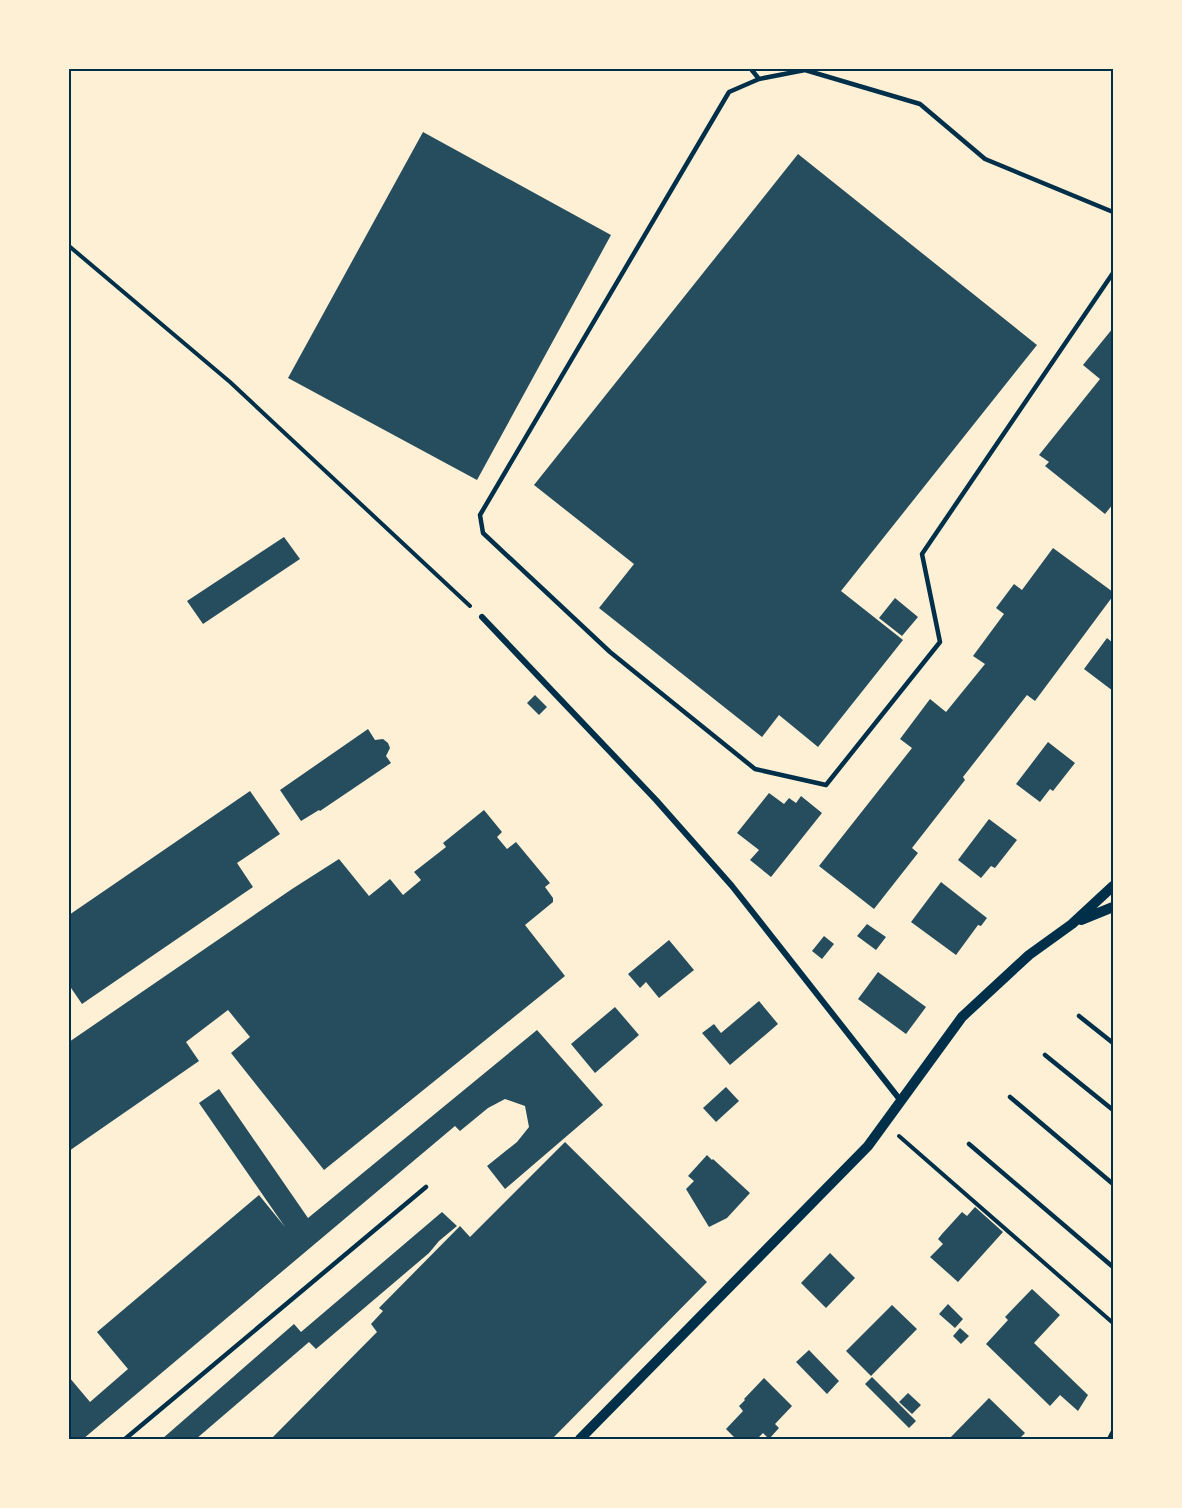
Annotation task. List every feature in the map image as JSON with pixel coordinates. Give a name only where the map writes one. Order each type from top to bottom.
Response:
[{"type":"street","points":[[482,617],[656,800],[732,886],[901,1101]]},
{"type":"street","points":[[580,1439],[868,1146],[962,1017],[1029,955],[1072,924],[1113,886]]},
{"type":"street","points":[[1072,924],[1113,907]]},
{"type":"street","points":[[1110,1439],[1113,1433]]},
{"type":"lane","points":[[751,69],[759,79]]},
{"type":"lane","points":[[1113,212],[985,159],[920,104],[805,70],[759,79],[729,92],[480,515],[483,532],[610,652],[755,769],[826,785],[940,642],[922,554],[1113,273]]},
{"type":"lane","points":[[1079,1016],[1113,1043]]},
{"type":"lane","points":[[1045,1055],[1113,1110]]},
{"type":"lane","points":[[1010,1097],[1113,1184]]},
{"type":"lane","points":[[969,1144],[1113,1267]]},
{"type":"lane","points":[[125,1439],[426,1187]]},
{"type":"path","points":[[69,246],[230,382],[482,617]]},
{"type":"path","points":[[885,1123],[1113,1323]]},
{"type":"building","points":[[423,132],[611,235],[477,480],[288,378]]},
{"type":"building","points":[[798,154],[1037,345],[841,591],[903,640],[818,747],[779,715],[762,737],[599,608],[634,564],[534,485]]},
{"type":"building","points":[[1113,328],[1113,504],[1105,514],[1045,466],[1049,462],[1039,455],[1100,379],[1083,365]]},
{"type":"building","points":[[284,537],[300,559],[203,624],[187,601]]},
{"type":"building","points":[[1053,548],[1113,592],[1113,596],[1035,701],[1027,695],[963,777],[965,780],[912,848],[918,853],[874,909],[819,866],[912,748],[900,739],[930,699],[946,712],[985,664],[973,656],[1004,614],[996,608],[1014,584],[1022,590]]},
{"type":"building","points":[[895,598],[918,617],[902,636],[879,618]]},
{"type":"building","points":[[1107,638],[1113,643],[1113,691],[1084,669]]},
{"type":"building","points":[[535,695],[547,707],[539,715],[527,703]]},
{"type":"building","points":[[368,729],[375,740],[383,739],[388,743],[390,748],[386,756],[391,763],[320,811],[301,821],[280,790]]},
{"type":"building","points":[[1048,742],[1075,763],[1053,791],[1050,789],[1040,802],[1016,784]]},
{"type":"building","points":[[250,791],[280,834],[237,863],[253,887],[82,1004],[69,985],[69,915]]},
{"type":"building","points":[[769,793],[784,804],[789,798],[796,803],[801,796],[822,813],[771,877],[750,860],[759,850],[737,833]]},
{"type":"building","points":[[484,810],[502,832],[497,837],[507,849],[516,842],[550,883],[545,887],[553,898],[553,902],[525,925],[565,976],[324,1170],[231,1053],[250,1037],[228,1010],[186,1042],[199,1061],[69,1151],[69,1042],[339,859],[369,896],[390,879],[403,895],[421,880],[414,872],[446,847],[443,843]]},
{"type":"building","points":[[989,819],[1017,840],[995,868],[991,866],[981,878],[958,860]]},
{"type":"building","points":[[941,882],[987,918],[981,926],[978,925],[956,955],[911,922]]},
{"type":"building","points":[[867,924],[886,937],[876,950],[857,936]]},
{"type":"building","points":[[824,936],[834,944],[822,959],[812,951]]},
{"type":"building","points":[[669,940],[694,970],[659,998],[646,982],[640,988],[628,974]]},
{"type":"building","points":[[878,972],[926,1007],[906,1034],[858,999]]},
{"type":"building","points":[[759,1001],[778,1024],[730,1065],[702,1033],[714,1024],[721,1033]]},
{"type":"building","points":[[615,1007],[639,1035],[595,1073],[571,1044]]},
{"type":"building","points":[[537,1030],[603,1105],[505,1189],[487,1166],[517,1142],[529,1127],[525,1106],[505,1099],[488,1108],[460,1131],[455,1126],[83,1439],[69,1439],[69,1377],[90,1402],[128,1369],[97,1332],[259,1195],[285,1227],[199,1103],[219,1089],[308,1218]]},
{"type":"building","points":[[726,1087],[739,1101],[716,1122],[703,1108]]},
{"type":"building","points":[[565,1142],[707,1282],[552,1439],[271,1439],[377,1332],[371,1324],[383,1311],[379,1308],[460,1226],[470,1237]]},
{"type":"building","points":[[707,1155],[750,1193],[727,1218],[709,1227],[686,1189],[694,1181],[688,1176]]},
{"type":"building","points":[[975,1207],[1003,1232],[958,1282],[930,1257],[943,1244],[938,1239],[942,1234],[962,1212],[967,1216]]},
{"type":"building","points":[[442,1212],[457,1226],[429,1253],[316,1349],[309,1342],[196,1439],[162,1439],[294,1324],[301,1332]]},
{"type":"building","points":[[830,1253],[855,1278],[826,1308],[801,1283]]},
{"type":"building","points":[[1032,1289],[1060,1315],[1034,1343],[1088,1395],[1078,1411],[1060,1395],[1050,1406],[986,1344],[1008,1320],[1005,1317]]},
{"type":"building","points":[[948,1304],[963,1319],[955,1328],[939,1314]]},
{"type":"building","points":[[892,1305],[917,1329],[871,1376],[846,1351]]},
{"type":"building","points":[[960,1328],[969,1336],[961,1344],[953,1336]]},
{"type":"building","points":[[809,1350],[839,1381],[827,1394],[796,1362]]},
{"type":"building","points":[[872,1377],[916,1421],[909,1428],[865,1384]]},
{"type":"building","points":[[764,1378],[792,1406],[775,1424],[779,1428],[769,1439],[763,1433],[757,1439],[736,1439],[726,1429],[743,1411],[739,1406],[744,1399]]},
{"type":"building","points":[[908,1393],[921,1405],[912,1414],[899,1402]]},
{"type":"building","points":[[989,1398],[1025,1433],[1019,1439],[949,1439]]}]
